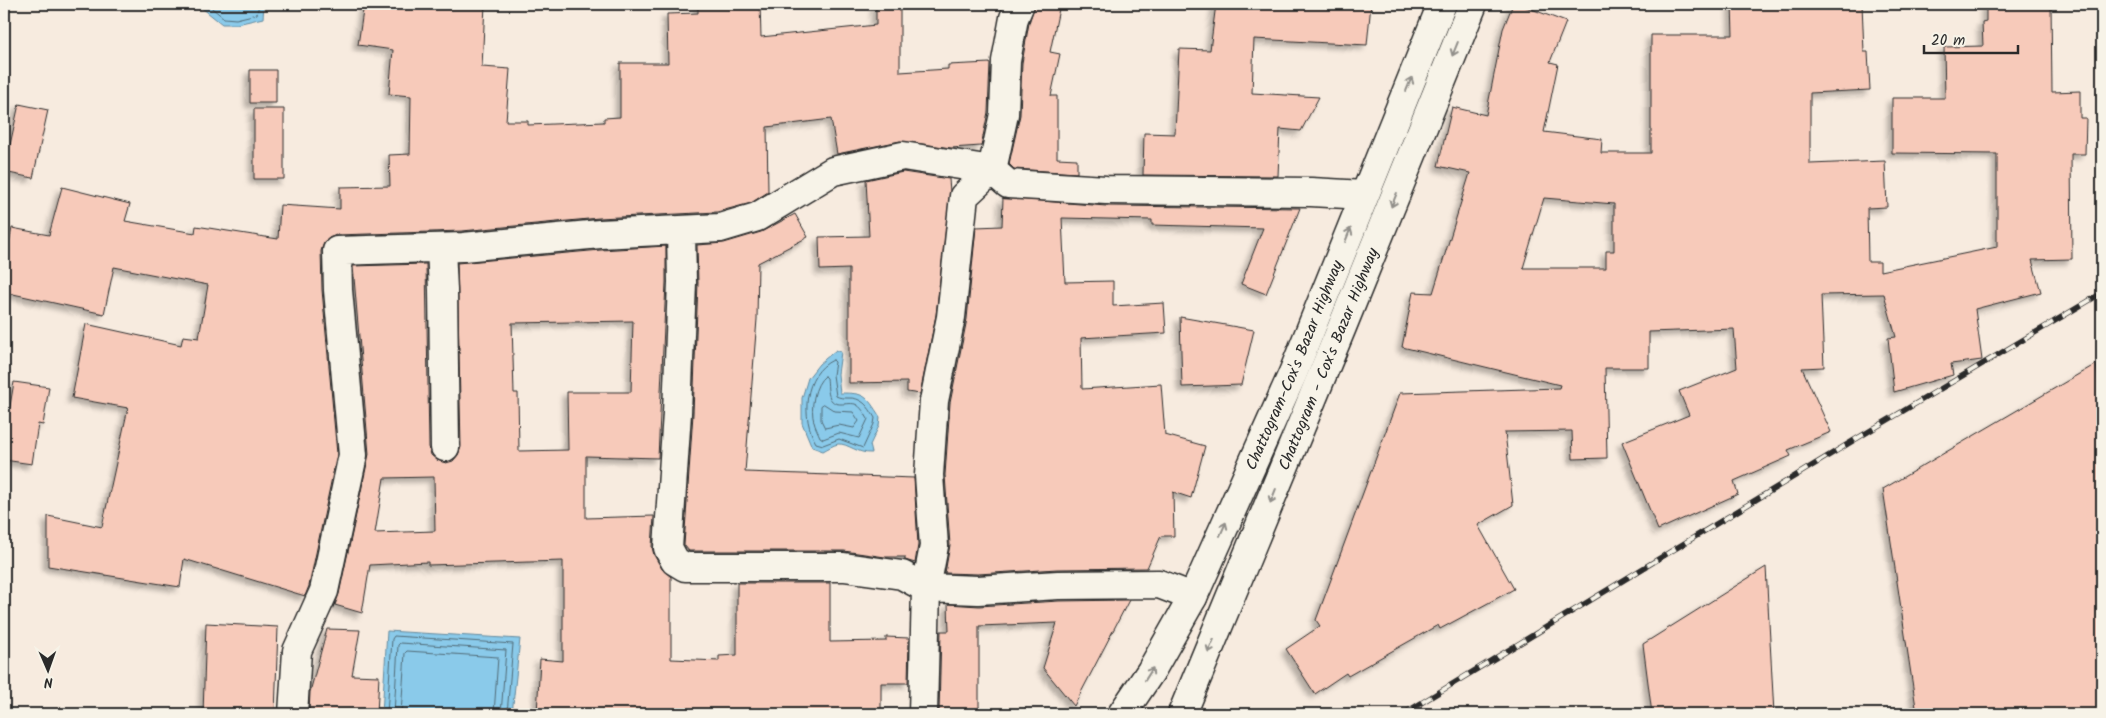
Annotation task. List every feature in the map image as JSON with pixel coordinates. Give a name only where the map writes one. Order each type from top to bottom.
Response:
[{"type":"main road","points":[[923,714],[926,588],[934,546],[929,475],[934,401],[951,317],[964,196],[992,170],[1004,114],[1006,61],[1014,18],[1020,4]]},
{"type":"main road","name":"Chattogram-Cox's Bazar Highway","points":[[1122,714],[1151,671],[1193,597],[1294,373],[1442,4]]},
{"type":"main road","name":"Chattogram - Cox's Bazar Highway","points":[[1182,714],[1473,4]]},
{"type":"main road","points":[[293,714],[297,651],[324,591],[353,455],[338,290],[338,251],[441,248],[600,234],[720,228],[757,217],[833,171],[903,156],[992,170],[1008,184],[1106,190],[1263,191],[1364,195]]},
{"type":"main road","points":[[681,231],[682,282],[677,413],[668,548],[675,561],[685,567],[844,567],[902,575],[926,588],[978,590],[1058,585],[1159,584],[1193,597]]},
{"type":"main road","points":[[441,248],[445,447]]},
{"type":"water","points":[[197,4],[264,4],[263,18],[237,24],[222,24]]},
{"type":"water","points":[[836,350],[841,352],[838,374],[840,393],[864,397],[880,417],[879,426],[870,445],[872,453],[862,452],[842,444],[823,451],[812,447],[802,423],[802,398],[808,378],[819,364]]},
{"type":"water","points":[[387,631],[520,639],[512,714],[382,714]]},
{"type":"building","points":[[364,4],[485,4],[482,67],[510,69],[506,121],[528,121],[528,125],[604,122],[604,118],[620,117],[620,63],[668,63],[667,14],[698,13],[698,4],[760,4],[761,37],[876,25],[876,4],[900,4],[900,72],[948,69],[948,65],[990,63],[988,112],[981,146],[951,148],[900,141],[837,154],[831,119],[767,127],[768,192],[751,203],[717,212],[599,218],[462,231],[336,235],[329,238],[324,243],[321,251],[322,290],[337,454],[309,586],[305,596],[184,559],[180,587],[48,566],[48,516],[102,527],[128,408],[72,398],[86,324],[181,345],[183,336],[199,338],[208,285],[114,267],[104,314],[4,292],[4,267],[12,228],[49,235],[62,187],[130,204],[125,221],[195,233],[196,226],[278,239],[280,205],[340,209],[340,187],[390,186],[389,155],[410,154],[411,96],[389,94],[393,50],[358,45]]},
{"type":"building","points":[[1035,4],[1060,4],[1050,52],[1060,54],[1051,96],[1057,96],[1057,158],[1077,159],[1077,173],[1014,169],[1009,164],[1020,115],[1022,63],[1029,23]]},
{"type":"building","points":[[1216,4],[1371,4],[1367,45],[1254,39],[1252,93],[1319,97],[1301,131],[1280,129],[1278,176],[1143,175],[1144,133],[1175,134],[1179,49],[1210,50]]},
{"type":"building","points":[[1513,4],[1518,4],[1566,22],[1550,62],[1558,64],[1544,132],[1602,139],[1601,153],[1651,153],[1651,35],[1733,35],[1732,4],[1862,4],[1864,52],[1868,52],[1870,90],[1810,93],[1810,164],[1885,161],[1887,207],[1867,208],[1868,262],[1880,262],[1880,271],[1997,247],[1997,154],[1892,153],[1892,98],[1945,98],[1944,47],[1983,46],[1982,22],[1986,21],[1986,4],[2051,4],[2052,92],[2080,91],[2080,118],[2086,118],[2085,154],[2071,154],[2072,259],[2032,260],[2041,292],[1975,309],[1982,360],[1951,364],[1953,375],[1894,392],[1888,338],[1896,337],[1884,294],[1821,295],[1824,367],[1802,368],[1831,432],[1788,450],[1791,456],[1734,481],[1738,494],[1658,530],[1622,442],[1689,415],[1679,391],[1737,368],[1734,329],[1649,332],[1649,368],[1605,368],[1607,458],[1573,459],[1572,431],[1505,432],[1513,505],[1478,525],[1514,589],[1440,629],[1438,625],[1348,676],[1346,673],[1315,694],[1286,649],[1320,626],[1316,620],[1400,393],[1559,388],[1560,385],[1402,347],[1413,292],[1433,293],[1470,173],[1438,166],[1452,107],[1486,115],[1503,29]],"holes":[[[1544,198],[1614,204],[1614,251],[1606,251],[1606,268],[1523,268]]]},
{"type":"building","points":[[250,70],[276,70],[276,103],[250,103]]},
{"type":"building","points":[[19,104],[48,110],[33,178],[4,172]]},
{"type":"building","points":[[254,109],[284,109],[284,179],[254,179]]},
{"type":"building","points":[[903,172],[949,179],[950,192],[936,315],[920,394],[907,392],[907,382],[849,383],[849,269],[820,270],[819,237],[869,236],[866,180]]},
{"type":"building","points":[[1003,198],[1106,206],[1300,208],[1266,294],[1241,284],[1263,228],[1152,225],[1152,220],[1062,218],[1065,282],[1113,281],[1113,306],[1164,303],[1166,333],[1081,338],[1082,389],[1161,384],[1165,435],[1205,446],[1191,498],[1173,492],[1174,536],[1161,536],[1147,568],[1057,569],[978,574],[945,573],[950,545],[945,475],[950,403],[967,319],[976,227],[1002,226]]},
{"type":"building","points":[[795,214],[808,237],[758,263],[757,319],[745,472],[914,478],[918,545],[915,563],[905,560],[905,557],[885,557],[844,551],[689,551],[684,545],[693,414],[698,283],[697,245],[724,243],[761,232]]},
{"type":"building","points":[[666,246],[658,458],[586,456],[586,518],[654,516],[652,547],[654,555],[662,569],[671,577],[671,659],[719,661],[719,656],[737,655],[737,583],[830,583],[830,642],[886,641],[886,637],[909,638],[908,683],[881,683],[881,714],[537,714],[540,659],[563,661],[563,561],[428,565],[428,562],[370,565],[362,613],[335,605],[369,454],[353,266],[426,264],[429,447],[431,455],[437,460],[446,463],[453,461],[461,447],[457,263]],"holes":[[[633,321],[631,392],[567,392],[568,450],[519,451],[518,393],[514,393],[512,323]],[[434,477],[435,531],[375,533],[384,478]]]},
{"type":"building","points":[[1180,317],[1254,330],[1241,385],[1182,387]]},
{"type":"building","points":[[2096,364],[2102,408],[2102,709],[2068,714],[1917,714],[1883,489]]},
{"type":"building","points":[[14,382],[49,387],[43,425],[38,424],[32,464],[4,460],[4,442]]},
{"type":"building","points":[[1766,567],[1774,714],[1652,714],[1643,644]]},
{"type":"building","points":[[1129,600],[1074,706],[1043,668],[1057,623],[979,626],[979,714],[939,714],[941,631],[949,631],[948,604],[979,606],[1059,601]]},
{"type":"building","points":[[206,623],[278,627],[275,714],[203,714]]},
{"type":"building","points":[[327,629],[360,630],[352,675],[379,676],[377,714],[309,714],[310,692]]},
{"type":"railway","points":[[1403,714],[1856,439],[2102,293]]}]
